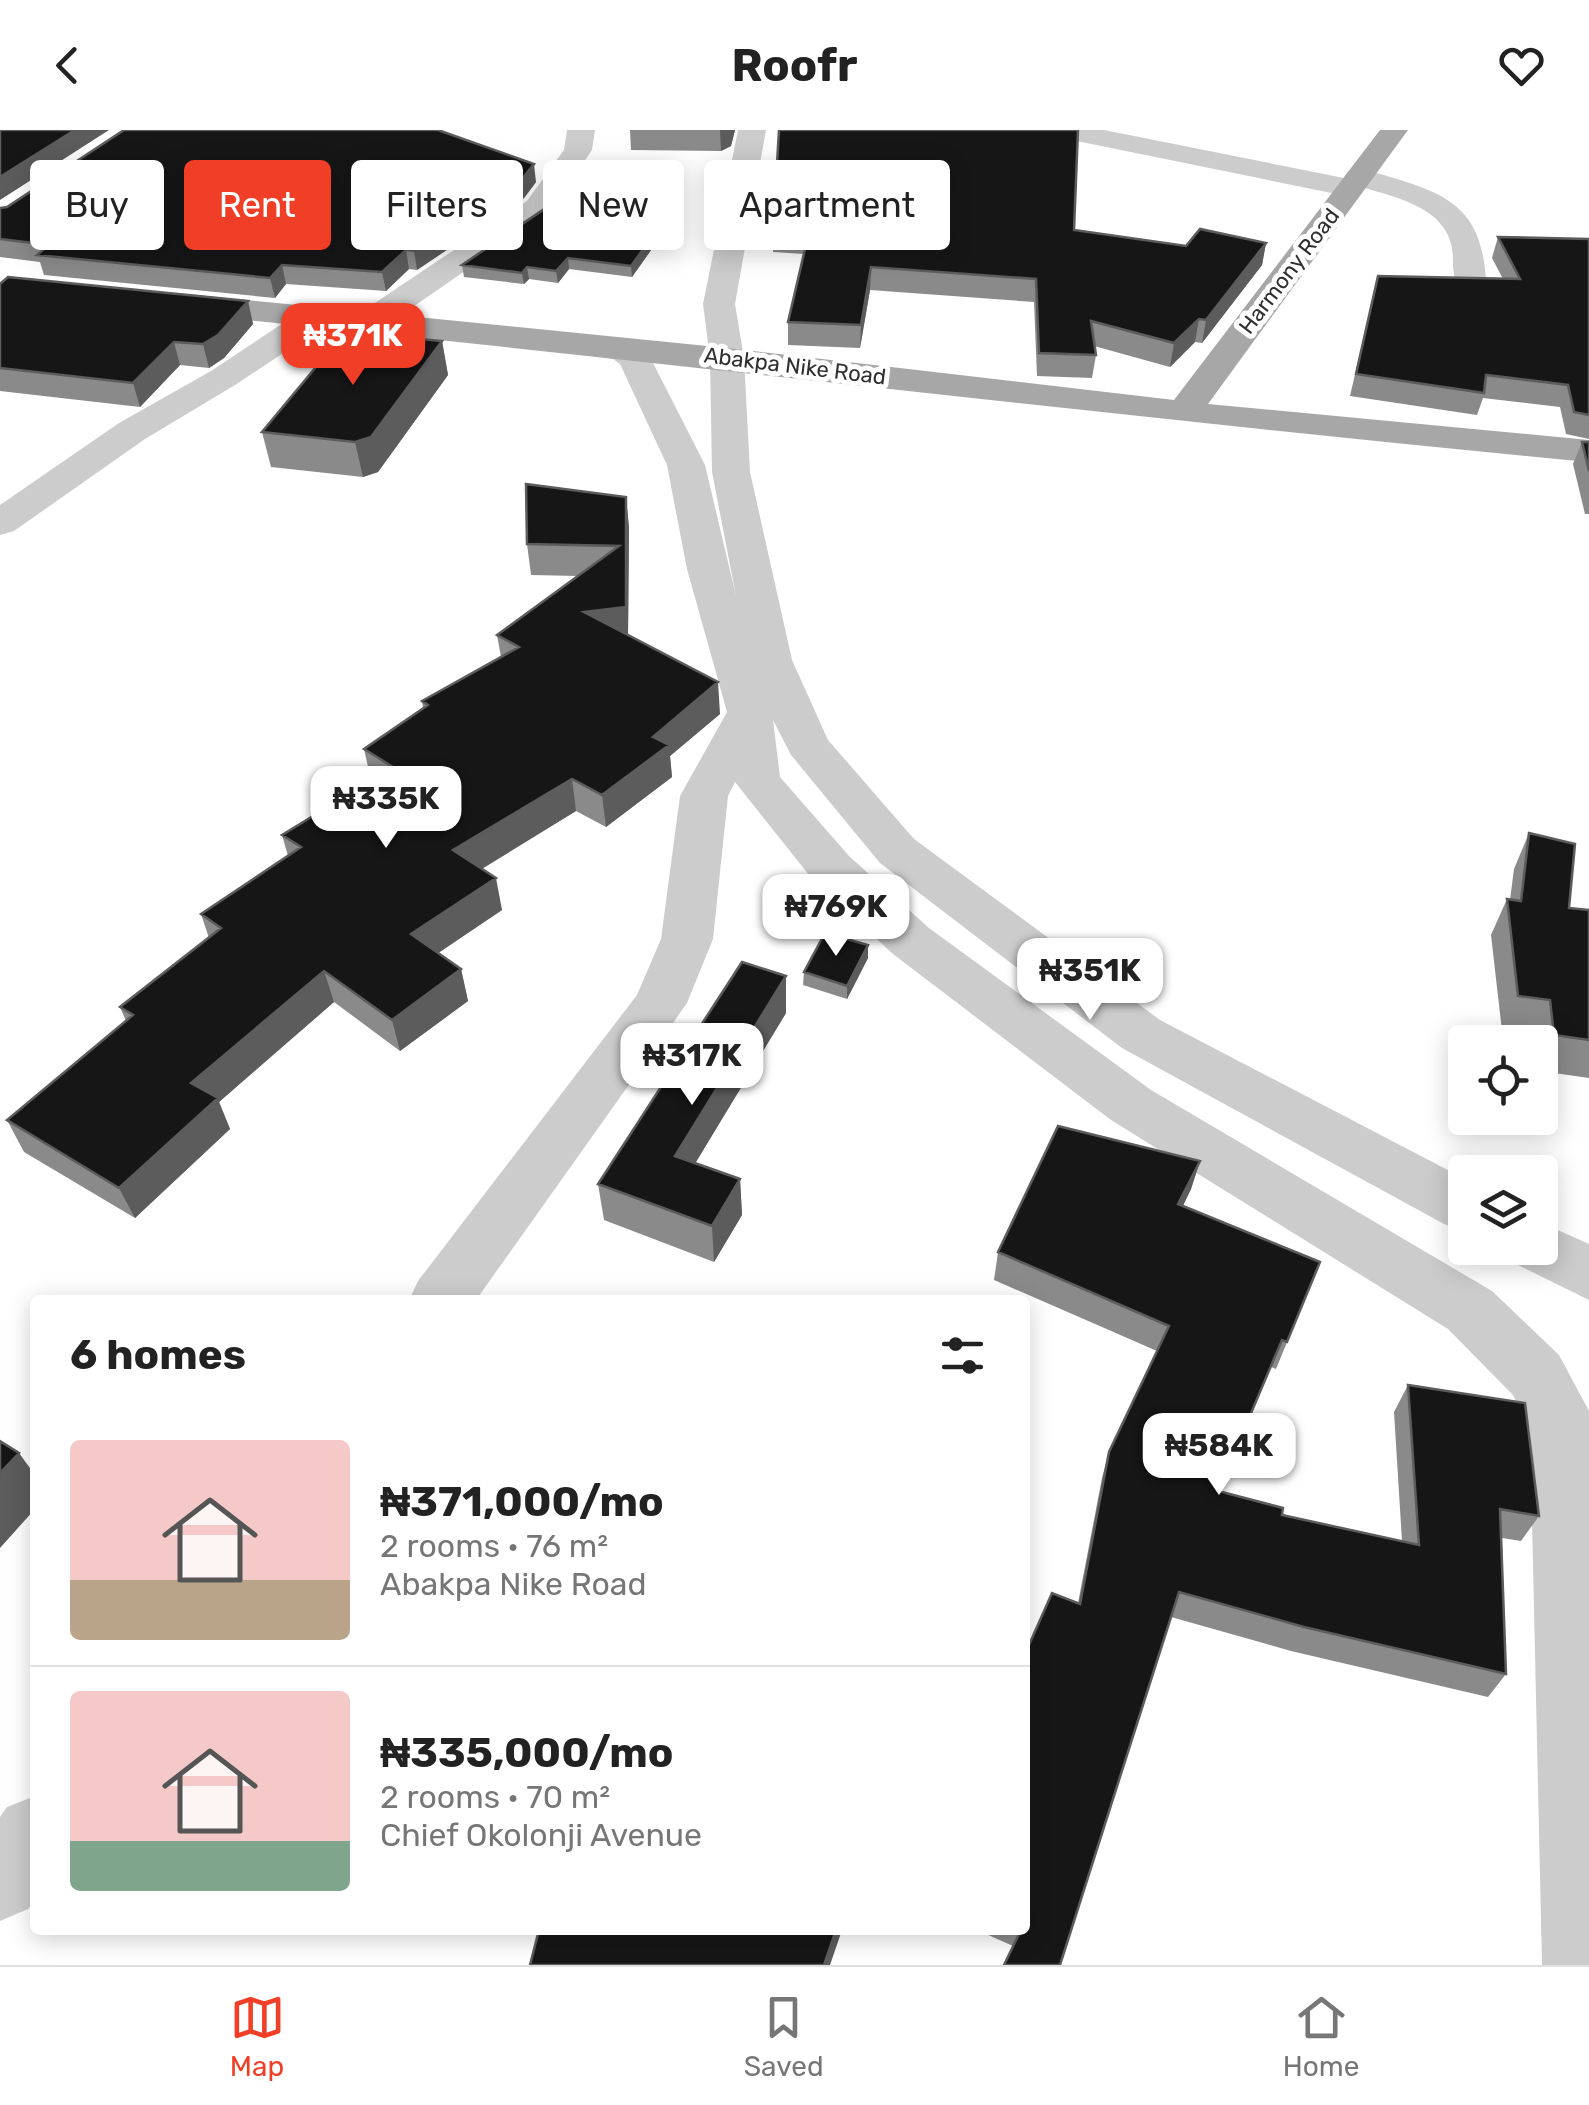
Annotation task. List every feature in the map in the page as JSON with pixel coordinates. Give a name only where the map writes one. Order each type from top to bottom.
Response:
[{"type":"main road","name":"Harmony Road","points":[[1183,412],[1394,130]]},
{"type":"main road","name":"Abakpa Nike Road","points":[[139,299],[727,358],[1183,412],[1589,450]]},
{"type":"street","points":[[366,324],[538,207],[578,150],[581,130]]},
{"type":"street","points":[[752,130],[719,304],[727,358],[731,472],[770,660],[806,745],[897,851],[1141,1034],[1448,1198]]},
{"type":"street","points":[[1062,130],[1355,182],[1430,202],[1458,222],[1465,238],[1470,278]]},
{"type":"street","points":[[0,523],[17,499],[223,378],[314,318],[622,350],[634,358],[686,465],[707,570],[750,712],[757,780],[832,868],[911,941],[1131,1105],[1470,1310],[1536,1376],[1554,1405],[1563,1430],[1583,1965]]},
{"type":"street","points":[[444,1295],[660,1003],[686,938],[704,796],[750,712]]},
{"type":"street","points":[[1558,1257],[1589,1274]]},
{"type":"street","points":[[0,1882],[30,1842]]},
{"type":"building","points":[[0,130],[75,130],[0,177]]},
{"type":"building","points":[[124,130],[438,130],[523,160],[351,160],[351,250],[406,250],[382,272],[282,265],[270,278],[37,255],[43,250],[164,250],[164,160],[78,160]]},
{"type":"building","points":[[779,130],[1078,130],[1074,230],[1186,246],[1200,229],[1266,243],[1206,320],[1199,319],[1174,343],[1091,321],[1096,355],[1039,353],[1036,279],[871,267],[861,325],[788,322],[805,250],[950,250],[950,160],[777,160]]},
{"type":"building","points":[[523,160],[534,164],[523,178]]},
{"type":"building","points":[[30,192],[30,243],[0,239],[0,208]]},
{"type":"building","points":[[543,210],[543,250],[643,250],[631,266],[568,258],[556,271],[527,267],[522,273],[462,265],[484,250],[523,250],[523,223]]},
{"type":"building","points":[[1498,237],[1589,239],[1589,415],[1574,412],[1568,385],[1486,375],[1484,393],[1356,374],[1378,276],[1520,279]]},
{"type":"building","points":[[8,277],[248,301],[218,335],[203,344],[174,342],[133,383],[0,368],[0,284]]},
{"type":"building","points":[[345,332],[442,341],[371,437],[355,442],[262,432]]},
{"type":"building","points":[[1582,442],[1589,442],[1589,471]]},
{"type":"building","points":[[526,484],[626,497],[626,607],[584,612],[718,682],[653,737],[669,745],[602,795],[572,779],[453,850],[496,878],[411,934],[461,969],[392,1020],[324,971],[191,1083],[218,1098],[119,1188],[7,1120],[133,1015],[120,1007],[221,928],[201,914],[301,847],[282,835],[393,767],[364,749],[428,705],[422,701],[519,647],[497,635],[619,546],[527,544]]},
{"type":"building","points":[[1529,833],[1575,844],[1569,908],[1589,910],[1589,1040],[1558,1036],[1550,1000],[1518,996],[1507,899],[1521,901]]},
{"type":"building","points":[[825,933],[868,945],[847,986],[804,972]]},
{"type":"building","points":[[742,962],[786,976],[675,1156],[740,1179],[712,1226],[598,1184]]},
{"type":"building","points":[[1058,1126],[1200,1161],[1178,1204],[1320,1262],[1218,1491],[1283,1508],[1282,1515],[1419,1545],[1408,1385],[1525,1403],[1539,1516],[1500,1509],[1506,1674],[1304,1627],[1179,1592],[1060,1965],[1004,1965],[1019,1935],[1030,1935],[1030,1643],[1052,1593],[1080,1604],[1109,1452],[1169,1326],[998,1252]]},
{"type":"building","points":[[0,1441],[19,1453],[0,1473]]},
{"type":"building","points":[[538,1935],[834,1935],[824,1965],[530,1965]]}]
